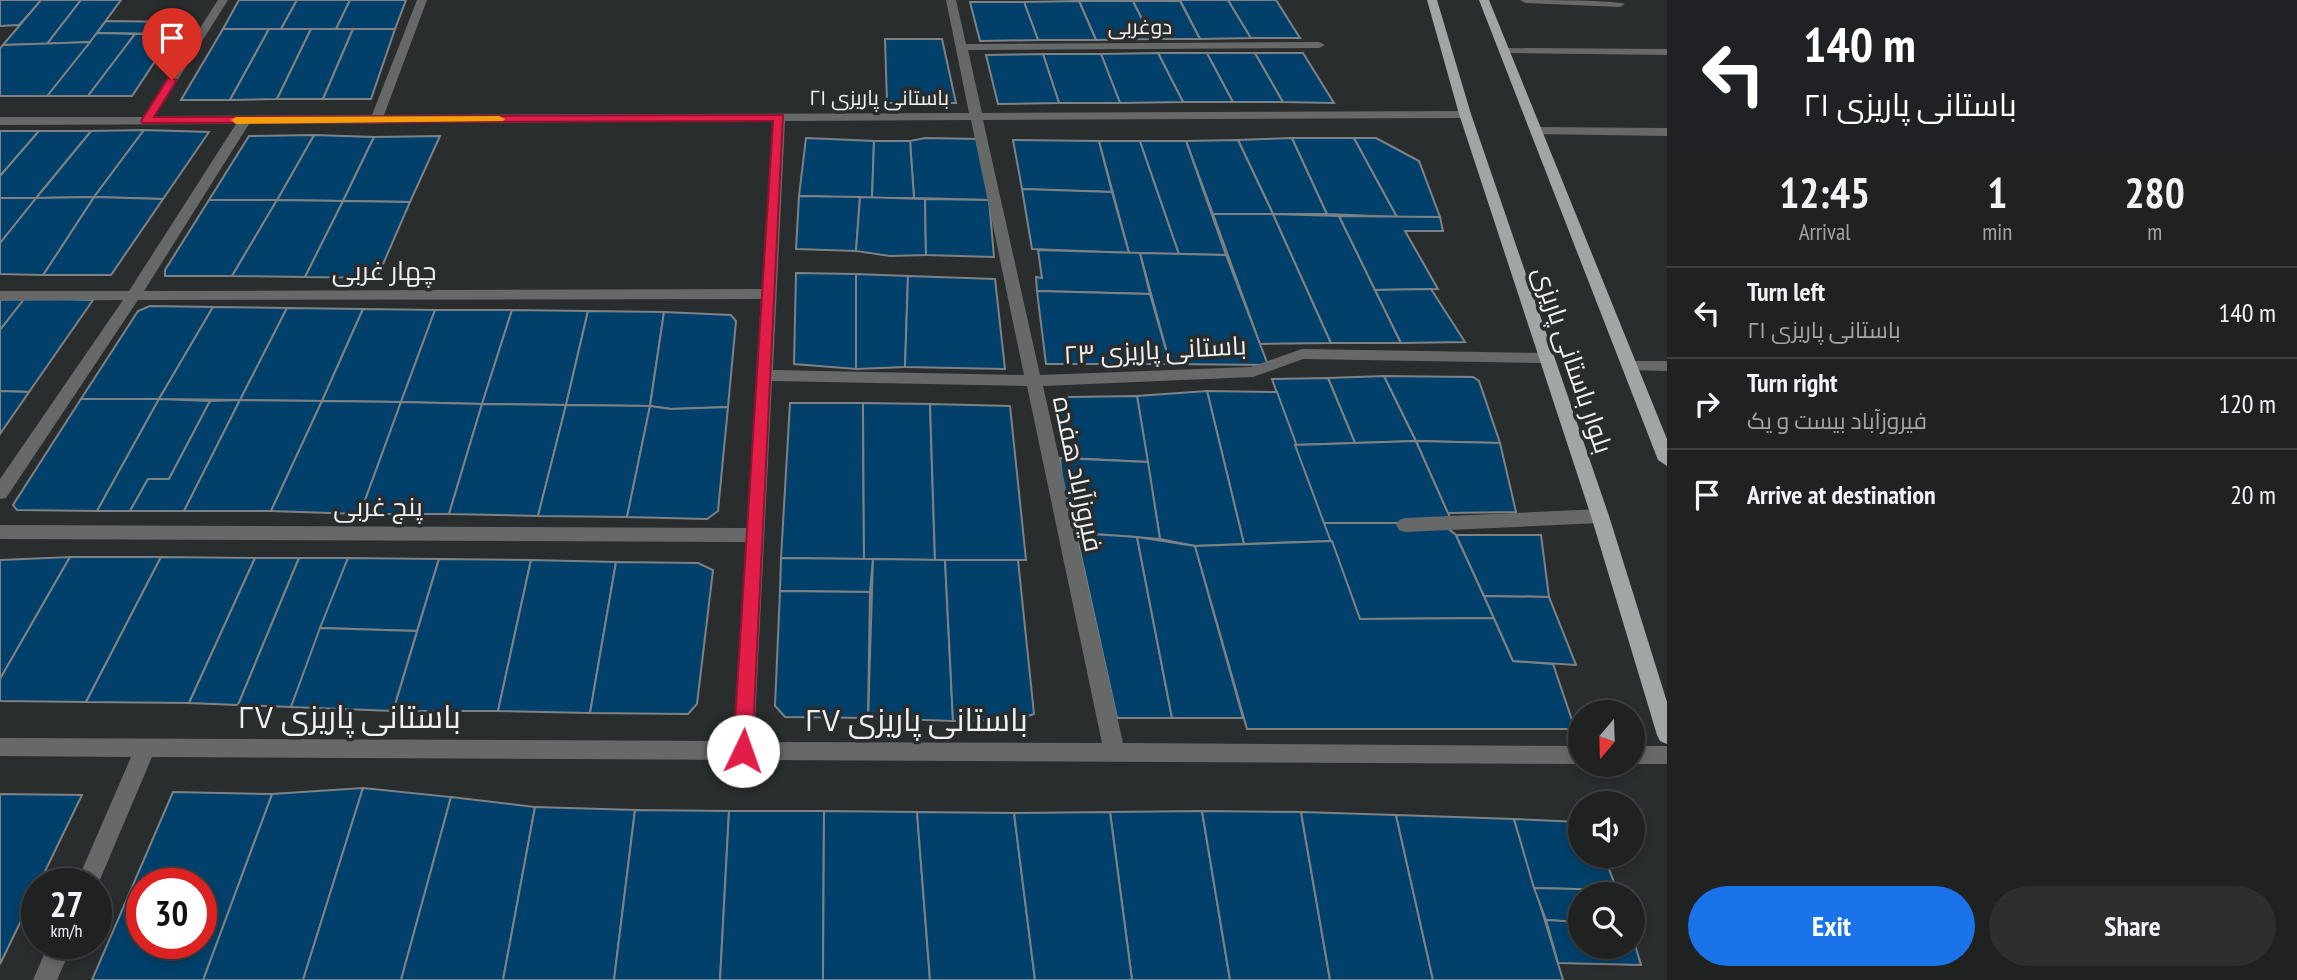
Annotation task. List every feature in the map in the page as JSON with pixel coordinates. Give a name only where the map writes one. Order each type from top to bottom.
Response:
[{"type":"main road","name":"بلوار باستانی پاریزی","points":[[1432,0],[1465,114],[1600,516],[1667,735]]},
{"type":"main road","name":"بلوار باستانی پاریزی","points":[[1484,0],[1632,366],[1667,460]]},
{"type":"street","points":[[146,121],[223,0]]},
{"type":"street","points":[[376,120],[422,0]]},
{"type":"street","name":"فیروزآباد هفده","points":[[951,0],[1114,752]]},
{"type":"street","points":[[1525,0],[1620,4]]},
{"type":"street","name":"دوغربی","points":[[961,47],[1319,45]]},
{"type":"street","points":[[1505,51],[1667,52]]},
{"type":"street","name":"باستانی پاریزی ۲۱","points":[[0,121],[1465,114]]},
{"type":"street","points":[[743,751],[779,118]]},
{"type":"street","points":[[0,493],[134,295],[245,120]]},
{"type":"street","points":[[1537,131],[1667,132]]},
{"type":"street","name":"چهار غربی","points":[[0,296],[769,294]]},
{"type":"street","name":"باستانی پاریزی ۲۳","points":[[764,374],[1033,381],[1253,372],[1302,354],[1545,358]]},
{"type":"street","points":[[1632,366],[1667,366]]},
{"type":"street","points":[[1405,525],[1600,516]]},
{"type":"street","name":"پنج غربی","points":[[0,531],[755,535]]},
{"type":"street","name":"باستانی پاریزی ۲۷","points":[[0,747],[1568,755]]},
{"type":"street","points":[[94,868],[146,747]]},
{"type":"street","points":[[1645,755],[1667,755]]},
{"type":"street","points":[[45,980],[54,959]]},
{"type":"building","points":[[0,0],[42,0],[19,25],[0,26]]},
{"type":"building","points":[[41,0],[81,0],[47,44],[3,45]]},
{"type":"building","points":[[81,0],[121,0],[90,42],[47,44]]},
{"type":"building","points":[[239,0],[297,0],[281,29],[223,29]]},
{"type":"building","points":[[297,0],[350,0],[336,29],[281,29]]},
{"type":"building","points":[[350,0],[406,0],[395,29],[336,29]]},
{"type":"building","points":[[1180,0],[1228,0],[1251,38],[1200,39]]},
{"type":"building","points":[[1228,0],[1276,0],[1300,38],[1251,38]]},
{"type":"building","points":[[1079,1],[1133,1],[1152,39],[1096,40]]},
{"type":"building","points":[[1079,1],[1096,40],[1038,40],[1024,2]]},
{"type":"building","points":[[1133,1],[1180,1],[1200,39],[1152,39]]},
{"type":"building","points":[[970,2],[1024,2],[1038,40],[980,41]]},
{"type":"building","points":[[106,21],[180,22],[173,34],[97,33]]},
{"type":"building","points":[[223,29],[269,29],[230,100],[181,100]]},
{"type":"building","points":[[269,29],[311,29],[277,99],[230,100]]},
{"type":"building","points":[[311,29],[353,29],[323,99],[277,99]]},
{"type":"building","points":[[353,29],[395,29],[371,99],[323,99]]},
{"type":"building","points":[[97,33],[135,34],[88,96],[47,96]]},
{"type":"building","points":[[135,34],[173,34],[132,96],[88,96]]},
{"type":"building","points":[[885,39],[942,39],[956,103],[887,103]]},
{"type":"building","points":[[90,42],[47,96],[0,96],[0,49],[3,45]]},
{"type":"building","points":[[1158,53],[1207,53],[1233,102],[1183,102]]},
{"type":"building","points":[[1158,53],[1183,102],[1120,103],[1101,54]]},
{"type":"building","points":[[1207,53],[1255,53],[1283,102],[1233,102]]},
{"type":"building","points":[[1255,53],[1303,53],[1334,103],[1283,102]]},
{"type":"building","points":[[1043,54],[1101,54],[1120,103],[1059,103]]},
{"type":"building","points":[[1043,54],[1059,103],[998,104],[986,55]]},
{"type":"building","points":[[144,130],[94,197],[36,198],[91,131]]},
{"type":"building","points":[[144,130],[209,132],[163,199],[94,197]]},
{"type":"building","points":[[0,131],[39,131],[0,176]]},
{"type":"building","points":[[39,131],[91,131],[36,198],[0,198],[0,176]]},
{"type":"building","points":[[314,135],[374,137],[343,201],[277,200]]},
{"type":"building","points":[[314,135],[277,200],[209,200],[249,136]]},
{"type":"building","points":[[440,136],[410,202],[343,201],[374,137]]},
{"type":"building","points":[[806,138],[874,141],[872,198],[799,196]]},
{"type":"building","points":[[925,138],[980,139],[989,200],[914,198],[910,141]]},
{"type":"building","points":[[1292,138],[1327,214],[1273,214],[1238,140]]},
{"type":"building","points":[[1292,138],[1354,138],[1397,217],[1327,214]]},
{"type":"building","points":[[1354,138],[1376,138],[1419,161],[1440,217],[1397,217]]},
{"type":"building","points":[[1013,140],[1099,141],[1112,192],[1022,189]]},
{"type":"building","points":[[1238,140],[1273,214],[1213,214],[1186,141]]},
{"type":"building","points":[[874,141],[910,141],[914,198],[872,198]]},
{"type":"building","points":[[1099,141],[1140,141],[1179,254],[1129,253]]},
{"type":"building","points":[[1140,141],[1186,141],[1226,255],[1179,254]]},
{"type":"building","points":[[1022,189],[1112,192],[1129,253],[1032,249]]},
{"type":"building","points":[[799,196],[860,197],[856,251],[796,249]]},
{"type":"building","points":[[94,197],[163,199],[111,275],[43,275]]},
{"type":"building","points":[[94,197],[43,275],[0,274],[0,243],[36,198]]},
{"type":"building","points":[[860,197],[925,199],[926,255],[890,256],[856,251]]},
{"type":"building","points":[[0,198],[36,198],[0,243]]},
{"type":"building","points":[[925,199],[989,200],[994,257],[926,255]]},
{"type":"building","points":[[209,200],[277,200],[232,276],[165,276],[165,270]]},
{"type":"building","points":[[277,200],[343,201],[305,277],[232,276]]},
{"type":"building","points":[[343,201],[410,202],[377,278],[305,277]]},
{"type":"building","points":[[1213,214],[1273,214],[1331,343],[1260,344]]},
{"type":"building","points":[[1273,214],[1339,216],[1401,343],[1331,343]]},
{"type":"building","points":[[1339,216],[1440,217],[1443,231],[1405,231],[1438,289],[1375,290]]},
{"type":"building","points":[[1038,250],[1140,253],[1150,294],[1037,291],[1036,277],[1042,278]]},
{"type":"building","points":[[1140,253],[1226,255],[1268,365],[1170,364]]},
{"type":"building","points":[[796,273],[856,274],[856,369],[794,364]]},
{"type":"building","points":[[856,274],[908,276],[905,367],[856,369]]},
{"type":"building","points":[[908,276],[995,279],[1005,369],[905,367]]},
{"type":"building","points":[[1431,289],[1465,342],[1401,343],[1375,290]]},
{"type":"building","points":[[1037,291],[1150,294],[1170,364],[1046,364]]},
{"type":"building","points":[[0,298],[25,298],[0,330]]},
{"type":"building","points":[[25,298],[93,300],[29,392],[0,391],[0,330]]},
{"type":"building","points":[[150,306],[213,307],[159,399],[81,399],[138,311]]},
{"type":"building","points":[[213,307],[287,308],[240,400],[159,399]]},
{"type":"building","points":[[287,308],[363,309],[322,401],[240,400]]},
{"type":"building","points":[[363,309],[435,310],[401,402],[322,401]]},
{"type":"building","points":[[435,310],[512,310],[482,404],[401,402]]},
{"type":"building","points":[[512,310],[588,311],[566,405],[482,404]]},
{"type":"building","points":[[588,311],[664,312],[650,406],[566,405]]},
{"type":"building","points":[[664,312],[731,315],[736,321],[728,407],[671,409],[650,406]]},
{"type":"building","points":[[1384,376],[1416,441],[1355,443],[1328,378]]},
{"type":"building","points":[[1384,376],[1473,377],[1479,381],[1500,443],[1416,441]]},
{"type":"building","points":[[1328,378],[1355,443],[1295,445],[1272,379]]},
{"type":"building","points":[[0,391],[29,392],[0,434]]},
{"type":"building","points":[[1207,391],[1277,392],[1332,541],[1244,544]]},
{"type":"building","points":[[1207,391],[1244,544],[1195,546],[1160,539],[1137,396]]},
{"type":"building","points":[[1137,396],[1148,462],[1067,458],[1059,403],[1069,397]]},
{"type":"building","points":[[81,399],[159,399],[97,511],[17,510],[13,505]]},
{"type":"building","points":[[159,399],[210,401],[169,479],[148,479],[130,511],[97,511]]},
{"type":"building","points":[[240,400],[184,511],[130,511],[148,479],[169,479],[210,401]]},
{"type":"building","points":[[240,400],[322,401],[271,511],[184,511]]},
{"type":"building","points":[[322,401],[401,402],[360,514],[271,511]]},
{"type":"building","points":[[401,402],[482,404],[449,514],[360,514]]},
{"type":"building","points":[[790,403],[863,403],[864,559],[781,558]]},
{"type":"building","points":[[863,403],[930,404],[935,560],[864,559]]},
{"type":"building","points":[[482,404],[566,405],[538,516],[449,514]]},
{"type":"building","points":[[930,404],[1010,406],[1026,560],[935,560]]},
{"type":"building","points":[[566,405],[650,406],[627,517],[538,516]]},
{"type":"building","points":[[650,406],[671,409],[728,407],[718,511],[707,519],[627,517]]},
{"type":"building","points":[[1416,441],[1453,524],[1324,523],[1295,445]]},
{"type":"building","points":[[1416,441],[1500,443],[1516,512],[1448,513]]},
{"type":"building","points":[[1060,458],[1148,462],[1160,539],[1067,532]]},
{"type":"building","points":[[1324,523],[1441,523],[1456,535],[1494,618],[1360,619]]},
{"type":"building","points":[[1076,533],[1137,537],[1172,718],[1117,718]]},
{"type":"building","points":[[1456,535],[1541,535],[1549,597],[1484,596]]},
{"type":"building","points":[[1137,537],[1195,546],[1243,718],[1172,718]]},
{"type":"building","points":[[1332,541],[1360,619],[1494,618],[1513,661],[1553,664],[1568,708],[1568,729],[1247,729],[1195,546]]},
{"type":"building","points":[[70,557],[0,679],[0,560]]},
{"type":"building","points":[[70,557],[161,557],[86,702],[0,701],[0,679]]},
{"type":"building","points":[[161,557],[255,558],[189,703],[86,702]]},
{"type":"building","points":[[255,558],[299,558],[238,705],[189,703]]},
{"type":"building","points":[[299,558],[348,558],[291,707],[238,705]]},
{"type":"building","points":[[348,558],[439,559],[417,631],[320,628]]},
{"type":"building","points":[[781,558],[873,559],[870,592],[780,591]]},
{"type":"building","points":[[439,559],[531,560],[498,711],[393,711]]},
{"type":"building","points":[[873,559],[945,560],[953,721],[868,718]]},
{"type":"building","points":[[531,560],[616,562],[590,713],[498,711]]},
{"type":"building","points":[[945,560],[1018,560],[1034,714],[1019,719],[953,721]]},
{"type":"building","points":[[616,562],[698,563],[713,570],[697,704],[688,714],[590,713]]},
{"type":"building","points":[[780,591],[870,592],[868,718],[785,717],[775,706]]},
{"type":"building","points":[[1484,596],[1549,597],[1576,665],[1513,661]]},
{"type":"building","points":[[320,628],[417,631],[393,711],[291,707]]},
{"type":"building","points":[[363,788],[303,980],[203,980],[211,959],[217,959],[217,942],[272,794]]},
{"type":"building","points":[[363,788],[451,797],[401,980],[303,980]]},
{"type":"building","points":[[173,792],[272,794],[217,942],[217,868],[140,868]]},
{"type":"building","points":[[0,794],[82,795],[47,868],[21,868],[21,921],[0,964]]},
{"type":"building","points":[[451,797],[535,807],[503,980],[401,980]]},
{"type":"building","points":[[535,807],[635,810],[614,980],[503,980]]},
{"type":"building","points":[[635,810],[729,811],[720,980],[614,980]]},
{"type":"building","points":[[729,811],[824,811],[823,980],[720,980]]},
{"type":"building","points":[[824,811],[917,812],[930,980],[823,980]]},
{"type":"building","points":[[1202,811],[1230,980],[1132,980],[1110,812]]},
{"type":"building","points":[[1202,811],[1301,812],[1330,980],[1230,980]]},
{"type":"building","points":[[917,812],[1014,813],[1035,980],[930,980]]},
{"type":"building","points":[[1110,812],[1132,980],[1035,980],[1014,813]]},
{"type":"building","points":[[1301,812],[1396,815],[1433,980],[1330,980]]},
{"type":"building","points":[[1396,815],[1514,819],[1563,980],[1433,980]]},
{"type":"building","points":[[1514,819],[1568,821],[1568,868],[1609,868],[1614,882],[1568,882],[1568,889],[1534,888]]},
{"type":"building","points":[[1534,888],[1568,889],[1568,921],[1546,920]]},
{"type":"building","points":[[126,901],[126,959],[211,959],[203,980],[92,980],[101,959],[112,959],[112,934]]},
{"type":"building","points":[[1546,920],[1568,921],[1568,959],[1639,959],[1641,965],[1558,963]]},
{"type":"slow traffic","points":[[236,120],[499,119]]},
{"type":"route","points":[[172,80],[146,121],[779,118],[743,751]]}]
